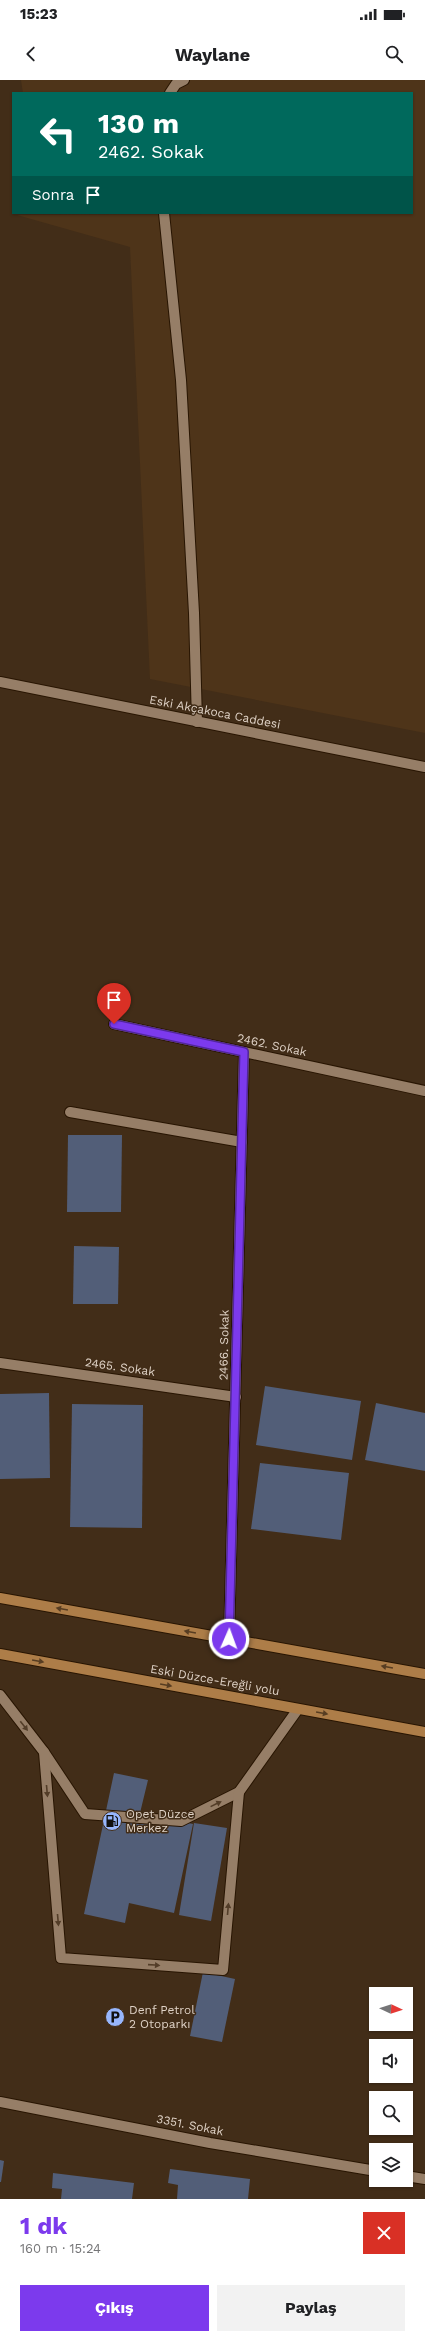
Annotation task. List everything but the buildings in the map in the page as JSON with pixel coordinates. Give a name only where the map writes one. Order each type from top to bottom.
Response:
[{"type":"main road","points":[[0,1598],[425,1674]]},
{"type":"main road","name":"Eski Düzce-Ereğli yolu","points":[[0,1654],[425,1732]]},
{"type":"street","points":[[171,92],[176,84],[184,80]]},
{"type":"street","points":[[164,214],[181,380],[194,613],[197,722]]},
{"type":"street","name":"Eski Akçakoca Caddesi","points":[[0,682],[425,768]]},
{"type":"street","name":"2462. Sokak","points":[[114,1024],[425,1091]]},
{"type":"street","name":"2466. Sokak","points":[[229,1639],[244,1052]]},
{"type":"street","points":[[70,1112],[242,1142]]},
{"type":"street","name":"2465. Sokak","points":[[0,1363],[236,1397]]},
{"type":"street","points":[[0,1695],[44,1752],[85,1814],[181,1821],[239,1792],[298,1709]]},
{"type":"street","points":[[44,1752],[61,1958],[223,1970],[239,1792]]},
{"type":"street","name":"3351. Sokak","points":[[0,2102],[210,2143],[369,2169]]},
{"type":"street","points":[[413,2177],[425,2179]]},
{"type":"shaded area","points":[[21,80],[425,80],[425,733],[150,679],[130,247],[17,215],[413,214],[413,92],[23,92]]},
{"type":"place","name":"Opet Düzce Merkez","points":[[112,1821]]},
{"type":"place","name":"Denf Petrol 2 Otoparkı","points":[[115,2017]]},
{"type":"route","points":[[114,1024],[244,1052],[229,1639]]}]
